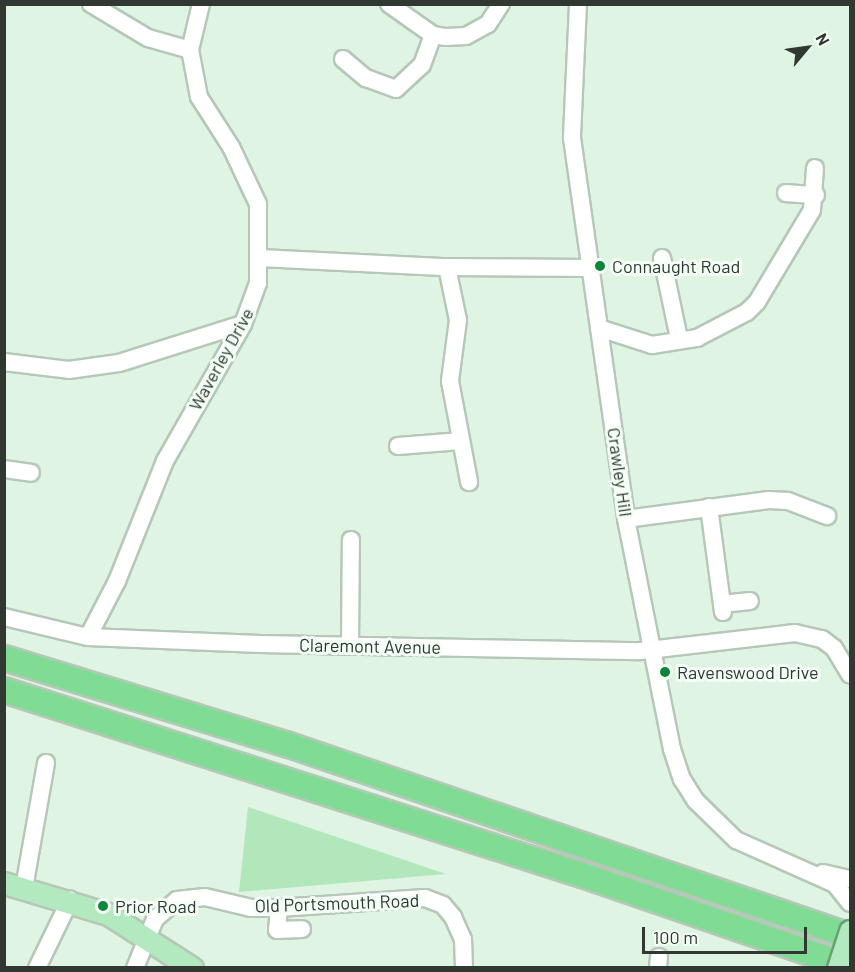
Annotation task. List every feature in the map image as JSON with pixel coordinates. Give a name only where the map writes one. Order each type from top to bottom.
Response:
[{"type":"highway","points":[[4,658],[286,744],[850,936]]},
{"type":"highway","points":[[4,690],[582,875],[850,967]]},
{"type":"main road","points":[[14,885],[70,900],[108,914],[192,968]]},
{"type":"main road","points":[[838,968],[850,931]]},
{"type":"street","points":[[91,4],[148,38],[190,50]]},
{"type":"street","name":"Waverley Drive","points":[[88,637],[117,581],[165,461],[253,303],[260,258],[258,204],[231,147],[199,97],[190,50],[201,4]]},
{"type":"street","points":[[389,4],[433,35],[466,36],[488,24],[501,4]]},
{"type":"street","name":"Crawley Hill","points":[[578,4],[572,138],[626,519],[672,749],[682,779],[696,801],[736,840],[835,884],[850,903]]},
{"type":"street","points":[[344,59],[366,78],[396,90],[422,65],[433,35]]},
{"type":"street","points":[[599,328],[652,345],[697,338],[734,321],[758,302],[812,210],[816,195],[815,168]]},
{"type":"street","points":[[786,193],[816,195]]},
{"type":"street","points":[[260,258],[447,267],[591,267]]},
{"type":"street","points":[[663,258],[679,339]]},
{"type":"street","points":[[447,267],[458,320],[450,381],[470,482]]},
{"type":"street","points":[[4,362],[69,370],[119,363],[243,324]]},
{"type":"street","points":[[398,446],[461,441]]},
{"type":"street","points":[[4,469],[31,473]]},
{"type":"street","points":[[626,519],[768,500],[797,504],[827,516]]},
{"type":"street","points":[[709,507],[723,608],[750,601]]},
{"type":"street","points":[[350,645],[351,540]]},
{"type":"street","name":"Claremont Avenue","points":[[4,617],[88,637],[350,645],[651,649]]},
{"type":"street","points":[[651,649],[795,633],[822,639],[834,648],[850,675]]},
{"type":"street","points":[[14,885],[46,763]]},
{"type":"street","name":"Crawley Hill","points":[[805,869],[850,879]]},
{"type":"street","name":"Old Portsmouth Road","points":[[135,968],[155,919],[177,900],[205,897],[251,908],[425,898],[443,905],[453,917],[463,939],[464,968]]},
{"type":"street","points":[[37,968],[70,900]]},
{"type":"street","points":[[279,908],[277,930],[302,929]]},
{"type":"green space","points":[[248,807],[446,874],[239,892]]},
{"type":"place","name":"Connaught Road","points":[[600,266]]},
{"type":"place","name":"Ravenswood Drive","points":[[665,672]]},
{"type":"place","name":"Prior Road","points":[[103,906]]}]
